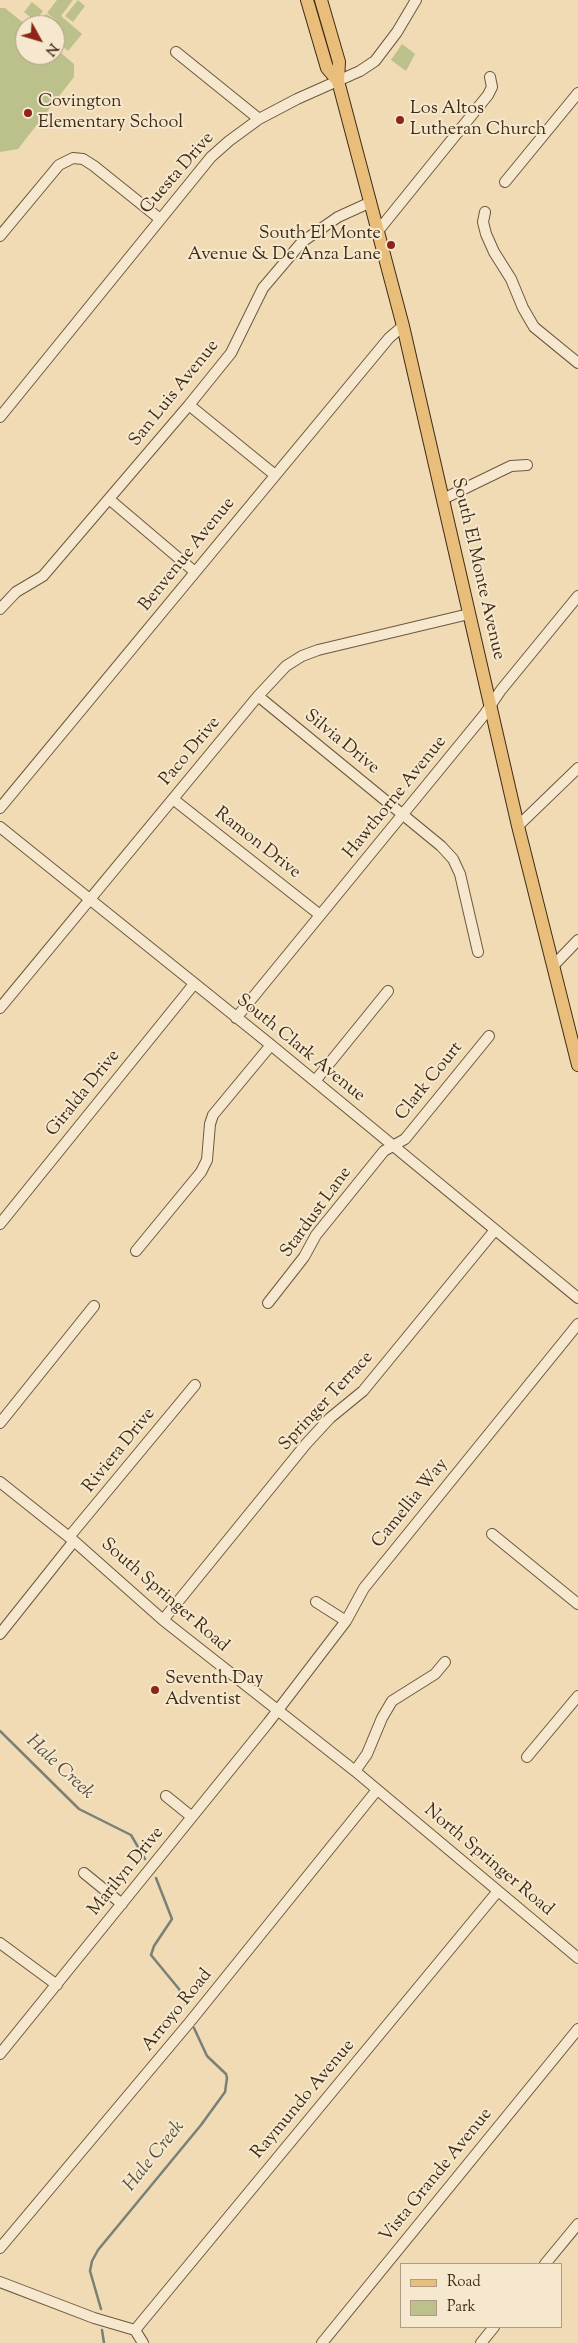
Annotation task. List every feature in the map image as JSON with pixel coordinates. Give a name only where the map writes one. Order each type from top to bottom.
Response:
[{"type":"main road","name":"South El Monte Avenue","points":[[307,0],[327,68],[338,81]]},
{"type":"main road","name":"South El Monte Avenue","points":[[321,0],[339,62],[338,81],[403,326],[518,826],[578,1065]]},
{"type":"street","name":"Cuesta Drive","points":[[0,417],[211,157],[259,119],[297,99],[360,71],[375,61],[397,32],[416,0]]},
{"type":"street","points":[[176,52],[259,119]]},
{"type":"street","points":[[378,231],[488,95],[492,86],[490,77]]},
{"type":"street","points":[[505,182],[578,93]]},
{"type":"street","points":[[0,236],[59,165],[74,158],[83,159],[94,166],[160,219]]},
{"type":"street","name":"San Luis Avenue","points":[[0,609],[16,592],[42,576],[189,405],[231,353],[263,288],[302,242],[320,228],[371,202]]},
{"type":"street","points":[[485,212],[483,222],[486,234],[494,252],[511,279],[523,308],[534,327],[578,363]]},
{"type":"street","name":"Benvenue Avenue","points":[[0,808],[274,475],[389,338],[403,326]]},
{"type":"street","points":[[189,405],[274,475]]},
{"type":"street","points":[[443,499],[511,466],[527,465]]},
{"type":"street","points":[[109,500],[195,572]]},
{"type":"street","name":"Hawthorne Avenue","points":[[236,1018],[403,815],[578,596]]},
{"type":"street","name":"Paco Drive","points":[[0,1008],[258,696],[286,666],[302,656],[318,650],[469,614]]},
{"type":"street","name":"Silvia Drive","points":[[258,696],[403,815],[452,859],[460,874],[478,952]]},
{"type":"street","points":[[518,826],[578,768]]},
{"type":"street","name":"Ramon Drive","points":[[174,799],[320,915]]},
{"type":"street","name":"South Clark Avenue","points":[[0,827],[315,1080],[578,1298]]},
{"type":"street","points":[[554,965],[578,940]]},
{"type":"street","name":"Giralda Drive","points":[[0,1224],[194,984]]},
{"type":"street","points":[[315,1080],[388,991]]},
{"type":"street","name":"Clark Court","points":[[394,1145],[405,1139],[489,1036]]},
{"type":"street","points":[[136,1251],[202,1172],[207,1160],[210,1124],[213,1115],[271,1045]]},
{"type":"street","name":"Stardust Lane","points":[[268,1303],[296,1269],[316,1235],[384,1151],[394,1145]]},
{"type":"street","name":"Springer Terrace","points":[[163,1620],[306,1444],[330,1418],[364,1391],[495,1230]]},
{"type":"street","points":[[0,1422],[94,1306]]},
{"type":"street","name":"Camellia Way","points":[[277,1710],[346,1621],[364,1588],[578,1324]]},
{"type":"street","name":"Riviera Drive","points":[[0,1634],[72,1539],[195,1385]]},
{"type":"street","name":"South Springer Road","points":[[0,1482],[72,1539],[163,1620],[377,1790]]},
{"type":"street","points":[[492,1534],[578,1604]]},
{"type":"street","points":[[316,1602],[346,1621]]},
{"type":"street","points":[[354,1771],[367,1754],[382,1718],[392,1700],[436,1674],[445,1662]]},
{"type":"street","points":[[527,1758],[578,1696]]},
{"type":"street","name":"Marilyn Drive","points":[[0,2054],[277,1710]]},
{"type":"street","name":"North Springer Road","points":[[377,1790],[578,1958]]},
{"type":"street","name":"Arroyo Road","points":[[0,2248],[183,2031],[377,1790]]},
{"type":"street","points":[[166,1796],[192,1817]]},
{"type":"street","points":[[84,1872],[122,1904]]},
{"type":"street","name":"Raymundo Avenue","points":[[135,2330],[498,1891]]},
{"type":"street","points":[[0,1943],[57,1985]]},
{"type":"street","name":"Vista Grande Avenue","points":[[322,2343],[578,2029]]},
{"type":"street","points":[[546,2263],[578,2224]]},
{"type":"street","points":[[0,2282],[94,2318],[135,2330],[142,2343]]},
{"type":"street","points":[[481,2343],[493,2328]]},
{"type":"green space","points":[[57,0],[73,0],[62,15],[50,15],[47,13]]},
{"type":"green space","points":[[78,0],[85,6],[73,22],[65,16]]},
{"type":"green space","points":[[32,2],[43,11],[40,15],[28,15],[24,12]]},
{"type":"green space","points":[[0,8],[5,8],[15,16],[15,65],[65,65],[65,56],[74,64],[74,77],[18,149],[0,152]]},
{"type":"green space","points":[[65,19],[82,34],[68,51],[65,48]]},
{"type":"green space","points":[[402,44],[415,54],[406,71],[391,60]]},
{"type":"waterway","name":"Hale Creek","points":[[0,1731],[79,1809],[131,1835],[145,1859]]},
{"type":"waterway","name":"Hale Creek","points":[[156,1878],[172,1919],[154,1946],[151,1955],[179,1989],[186,2005]]},
{"type":"waterway","name":"Hale Creek","points":[[101,2309],[90,2271],[92,2261],[98,2250],[201,2125],[225,2092],[226,2074],[207,2056],[194,2028]]},
{"type":"waterway","name":"Hale Creek","points":[[102,2330],[104,2343]]},
{"type":"place","name":"Covington Elementary School","points":[[28,113]]},
{"type":"place","name":"Los Altos Lutheran Church","points":[[400,120]]},
{"type":"place","name":"South El Monte Avenue & De Anza Lane","points":[[391,245]]},
{"type":"place","name":"Seventh Day Adventist","points":[[155,1690]]}]
